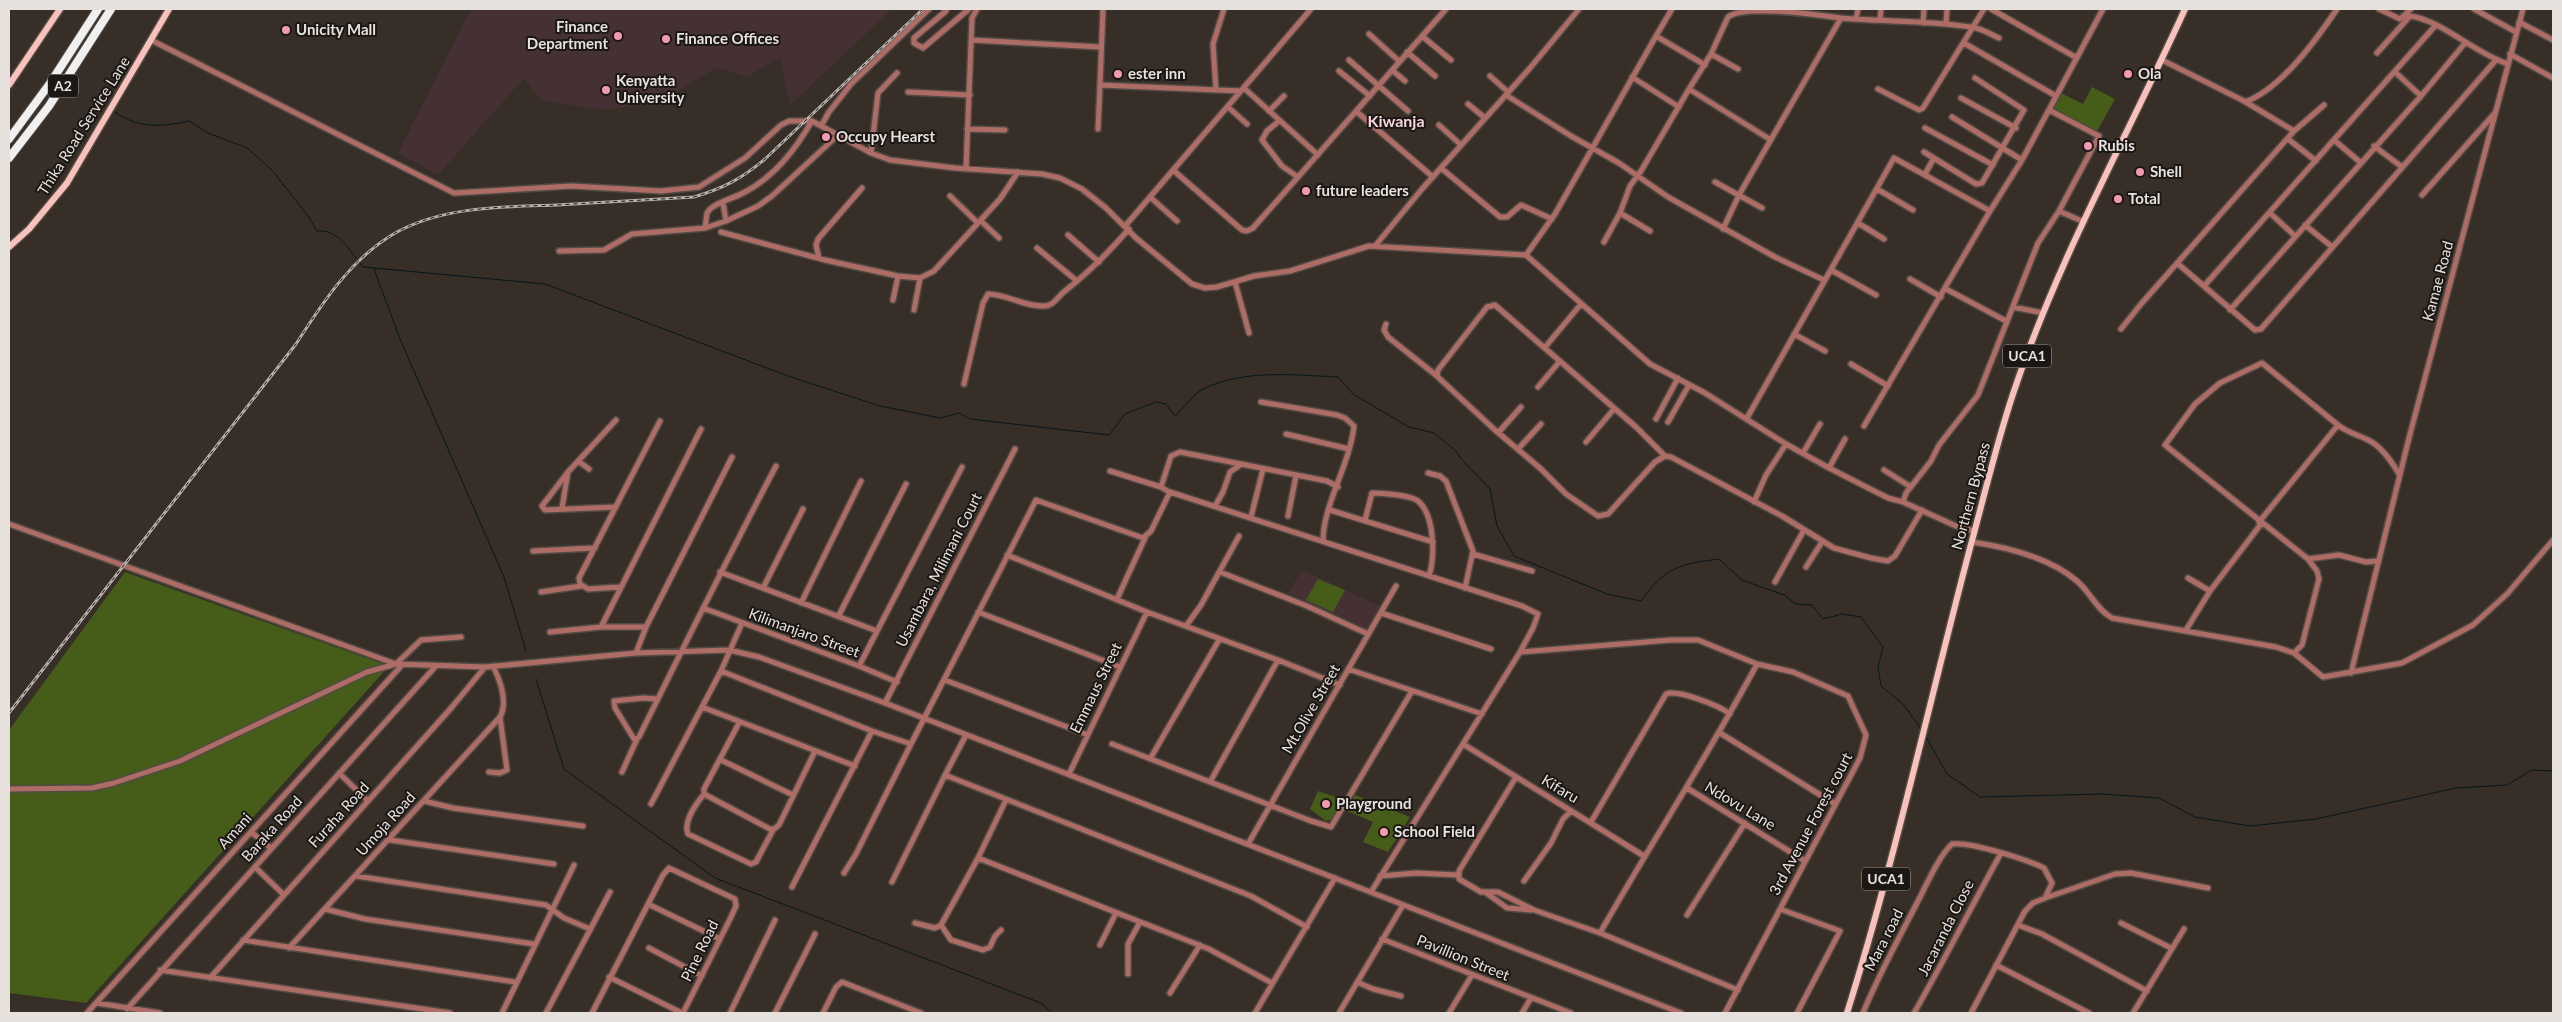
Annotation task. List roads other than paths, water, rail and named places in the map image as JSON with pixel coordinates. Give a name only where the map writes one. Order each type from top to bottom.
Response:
[{"type":"highway","name":"A2","points":[[9,139],[51,82],[98,9]]},
{"type":"highway","name":"A2","points":[[9,158],[59,91],[111,9]]},
{"type":"main road","points":[[9,85],[60,9]]},
{"type":"main road","name":"Thika Road Service Lane","points":[[9,247],[29,229],[67,183],[169,9]]},
{"type":"main road","name":"Northern Bypass","points":[[1847,1013],[1871,937],[1974,531],[2009,408],[2043,313],[2185,9]]},
{"type":"street","points":[[821,126],[829,112],[851,84],[929,9]]},
{"type":"street","points":[[946,10],[914,38],[914,43],[923,48],[969,9]]},
{"type":"street","points":[[966,169],[972,18],[975,9]]},
{"type":"street","points":[[1098,129],[1103,9]]},
{"type":"street","points":[[1216,90],[1213,44],[1224,9]]},
{"type":"street","points":[[964,384],[983,302],[988,294],[1004,296],[1015,302],[1047,306],[1099,262],[1150,197],[1311,9]]},
{"type":"street","points":[[1173,170],[1247,231],[1259,224],[1446,9]]},
{"type":"street","points":[[1375,246],[1579,9]]},
{"type":"street","points":[[1526,255],[1552,219],[1672,9]]},
{"type":"street","points":[[1856,18],[1858,9]]},
{"type":"street","points":[[1880,20],[1881,9]]},
{"type":"street","points":[[1923,22],[1924,9]]},
{"type":"street","points":[[1946,23],[1947,9]]},
{"type":"street","points":[[1878,89],[1909,107],[1921,110],[1984,9]]},
{"type":"street","points":[[1991,9],[2076,58]]},
{"type":"street","points":[[1864,426],[1946,289],[1990,210],[2022,160],[2103,9]]},
{"type":"street","points":[[2246,102],[2263,94],[2273,86],[2290,68],[2337,9]]},
{"type":"street","points":[[2379,9],[2400,18],[2411,9]]},
{"type":"street","points":[[2474,9],[2516,32]]},
{"type":"street","name":"Kamae Road","points":[[2351,673],[2400,474],[2523,9]]},
{"type":"street","points":[[1604,242],[1620,213],[1630,186],[1705,65],[1731,14],[1778,10],[1814,11],[1841,18],[1946,23],[1972,27],[1999,38]]},
{"type":"street","points":[[2377,54],[2410,16],[2435,26],[2496,60],[2508,64]]},
{"type":"street","points":[[1723,229],[1739,195],[1841,18]]},
{"type":"street","points":[[2519,22],[2553,40]]},
{"type":"street","points":[[2204,286],[2435,26]]},
{"type":"street","points":[[1369,34],[1399,62]]},
{"type":"street","points":[[1422,36],[1451,60]]},
{"type":"street","points":[[1656,36],[1705,65]]},
{"type":"street","points":[[151,40],[458,194],[571,186],[661,191],[692,188],[706,184],[731,168],[780,125],[789,121],[812,121],[871,153],[890,160],[966,169],[1018,172],[1060,178],[1088,193],[1127,227],[1136,238],[1198,287],[1212,288],[1290,271],[1361,248],[1375,246],[1526,255],[1650,364],[1747,418],[1786,444],[1828,468],[1888,498],[1903,502],[1974,531]]},
{"type":"street","points":[[972,40],[1101,47]]},
{"type":"street","points":[[1964,43],[2056,96]]},
{"type":"street","points":[[2230,310],[2374,146],[2421,96],[2465,43]]},
{"type":"street","points":[[1407,52],[1435,76]]},
{"type":"street","points":[[1711,54],[1738,69]]},
{"type":"street","points":[[2510,54],[2553,78]]},
{"type":"street","points":[[1349,60],[1408,111]]},
{"type":"street","points":[[2162,60],[2246,102],[2294,131]]},
{"type":"street","points":[[2177,263],[2255,330],[2261,329],[2331,246],[2496,60]]},
{"type":"street","points":[[1392,70],[1405,81]]},
{"type":"street","points":[[1339,71],[1370,96]]},
{"type":"street","points":[[2395,72],[2421,96]]},
{"type":"street","points":[[871,153],[878,93],[897,73]]},
{"type":"street","points":[[1490,76],[1507,93],[1637,175],[1668,197],[1723,229],[1824,280]]},
{"type":"street","points":[[1632,77],[1679,106]]},
{"type":"street","points":[[1924,152],[1979,184],[1982,183],[2024,112],[2023,109],[1976,78]]},
{"type":"street","points":[[1100,85],[1242,90],[1269,111],[1318,155]]},
{"type":"street","points":[[1690,89],[1771,140]]},
{"type":"street","points":[[908,92],[970,95]]},
{"type":"street","points":[[1269,111],[1284,96]]},
{"type":"street","points":[[1961,98],[2016,128]]},
{"type":"street","points":[[1468,104],[1485,118]]},
{"type":"street","points":[[2122,329],[2177,263],[2294,131],[2324,105]]},
{"type":"street","points":[[1228,107],[1247,124]]},
{"type":"street","points":[[1903,502],[1911,486],[1931,461],[1939,444],[1978,395],[2038,243],[2059,211],[2099,136],[2049,110]]},
{"type":"street","points":[[1357,112],[1433,177]]},
{"type":"street","points":[[2422,195],[2496,112]]},
{"type":"street","points":[[1952,118],[2022,160]]},
{"type":"street","points":[[706,228],[707,213],[714,206],[747,191],[772,174],[789,155],[812,121]]},
{"type":"street","points":[[1279,121],[1267,131],[1262,140],[1282,166],[1298,177]]},
{"type":"street","points":[[1439,125],[1461,145]]},
{"type":"street","points":[[1925,128],[1993,166]]},
{"type":"street","points":[[968,129],[1005,130]]},
{"type":"street","points":[[559,251],[604,250],[632,234],[706,228],[726,220],[767,200],[838,135]]},
{"type":"street","points":[[2288,139],[2316,162]]},
{"type":"street","points":[[2334,140],[2360,162]]},
{"type":"street","points":[[2374,146],[2402,167]]},
{"type":"street","points":[[1747,418],[1894,158],[1990,210]]},
{"type":"street","points":[[1925,174],[1934,158]]},
{"type":"street","points":[[1441,168],[1500,217],[1507,217],[1521,205],[1552,219]]},
{"type":"street","points":[[720,232],[819,258],[898,276],[920,278],[934,271],[1006,192],[1018,172]]},
{"type":"street","points":[[1715,182],[1762,208]]},
{"type":"street","points":[[819,258],[816,245],[818,239],[862,188]]},
{"type":"street","points":[[1877,189],[1913,210]]},
{"type":"street","points":[[950,196],[999,238]]},
{"type":"street","points":[[1150,197],[1177,221]]},
{"type":"street","points":[[723,203],[726,220]]},
{"type":"street","points":[[2059,211],[2084,222]]},
{"type":"street","points":[[1620,213],[1650,231]]},
{"type":"street","points":[[2270,213],[2295,236]]},
{"type":"street","points":[[1858,223],[1884,239]]},
{"type":"street","points":[[2305,225],[2331,246]]},
{"type":"street","points":[[1068,235],[1099,262]]},
{"type":"street","points":[[1038,248],[1077,281]]},
{"type":"street","points":[[1831,270],[1876,295]]},
{"type":"street","points":[[893,300],[898,276]]},
{"type":"street","points":[[914,310],[920,278]]},
{"type":"street","points":[[1910,279],[1941,296]]},
{"type":"street","points":[[1236,282],[1249,333]]},
{"type":"street","points":[[1946,289],[2006,320]]},
{"type":"street","points":[[1546,346],[1581,304]]},
{"type":"street","points":[[1437,376],[1441,364],[1490,305],[1495,305],[1535,340],[1546,346],[1560,361],[1636,427],[1665,456],[1671,457],[1754,502],[1822,542],[1850,553],[1888,560],[1895,556],[1901,548],[1922,510]]},
{"type":"street","points":[[2013,307],[2043,313]]},
{"type":"street","points":[[1386,324],[1384,330],[1388,337],[1437,376],[1566,494],[1593,513],[1602,517],[1611,511],[1655,462],[1665,456]]},
{"type":"street","points":[[1794,334],[1825,351]]},
{"type":"street","points":[[1538,387],[1560,361]]},
{"type":"street","points":[[2294,653],[2302,646],[2319,580],[2317,571],[2308,559],[2260,523],[2206,477],[2165,446],[2195,404],[2220,384],[2262,363],[2348,433],[2372,442],[2392,462],[2400,474]]},
{"type":"street","points":[[1851,364],[1888,386]]},
{"type":"street","points":[[1656,418],[1678,378]]},
{"type":"street","points":[[1668,422],[1689,385]]},
{"type":"street","points":[[1261,402],[1308,409],[1346,418],[1354,426],[1338,487],[1323,531],[1322,541]]},
{"type":"street","points":[[1498,433],[1521,407]]},
{"type":"street","points":[[1586,442],[1614,409]]},
{"type":"street","points":[[616,420],[568,472],[542,506],[545,510],[616,507]]},
{"type":"street","points":[[581,586],[579,583],[581,572],[660,421]]},
{"type":"street","points":[[1518,449],[1540,424]]},
{"type":"street","points":[[1803,453],[1820,424]]},
{"type":"street","points":[[2186,630],[2210,591],[2260,523],[2338,425]]},
{"type":"street","points":[[601,627],[702,429]]},
{"type":"street","points":[[1286,434],[1349,449]]},
{"type":"street","points":[[1828,468],[1845,439]]},
{"type":"street","points":[[1754,502],[1766,475],[1786,444]]},
{"type":"street","name":"Usambara, Milimani Court","points":[[885,703],[1015,449]]},
{"type":"street","points":[[1160,486],[1171,456],[1176,452],[1327,481],[1338,487]]},
{"type":"street","points":[[636,653],[646,627],[732,457]]},
{"type":"street","points":[[578,461],[589,469]]},
{"type":"street","points":[[1215,506],[1223,492],[1230,472],[1240,465]]},
{"type":"street","points":[[622,772],[683,651],[720,572],[776,466]]},
{"type":"street","points":[[859,666],[962,467]]},
{"type":"street","points":[[1251,517],[1263,469]]},
{"type":"street","points":[[1884,470],[1911,486]]},
{"type":"street","points":[[1110,471],[1160,486],[1169,492],[1251,517],[1533,610],[1538,614],[1536,623],[1520,652],[1371,892]]},
{"type":"street","points":[[562,508],[568,472]]},
{"type":"street","points":[[1428,473],[1440,476],[1446,482],[1473,554],[1465,588]]},
{"type":"street","points":[[1288,516],[1296,476]]},
{"type":"street","points":[[801,603],[861,480]]},
{"type":"street","points":[[838,615],[906,484]]},
{"type":"street","points":[[1117,599],[1145,538],[1161,513],[1169,492]]},
{"type":"street","points":[[1365,520],[1372,493],[1415,499],[1425,512],[1433,542],[1434,555],[1429,576]]},
{"type":"street","points":[[844,873],[856,854],[1037,499],[1145,538]]},
{"type":"street","points":[[763,588],[802,509]]},
{"type":"street","points":[[1330,510],[1433,542]]},
{"type":"street","points":[[9,524],[399,665]]},
{"type":"street","points":[[1775,582],[1804,530]]},
{"type":"street","points":[[1186,626],[1220,572],[1239,536]]},
{"type":"street","points":[[1972,542],[2027,556],[2057,569],[2078,582],[2103,612],[2112,618],[2243,640],[2294,653],[2319,676],[2351,673],[2402,663],[2473,625],[2508,593],[2553,540]]},
{"type":"street","points":[[1806,567],[1822,542]]},
{"type":"street","points":[[533,550],[595,548]]},
{"type":"street","points":[[1473,554],[1532,572]]},
{"type":"street","points":[[1007,555],[1147,612],[1340,685]]},
{"type":"street","points":[[2308,559],[2339,555],[2366,562],[2378,561]]},
{"type":"street","points":[[720,572],[877,631]]},
{"type":"street","points":[[1220,572],[1307,606],[1368,634]]},
{"type":"street","points":[[2188,578],[2210,591]]},
{"type":"street","points":[[541,592],[581,586],[588,589],[620,587]]},
{"type":"street","name":"Mt.Olive Street","points":[[1248,844],[1396,586]]},
{"type":"street","name":"Kilimanjaro Street","points":[[703,608],[859,666],[896,682]]},
{"type":"street","points":[[978,612],[1120,667]]},
{"type":"street","name":"Emmaus Street","points":[[1069,774],[1147,612]]},
{"type":"street","points":[[1381,613],[1491,650]]},
{"type":"street","points":[[651,804],[721,671],[742,623]]},
{"type":"street","points":[[550,632],[601,627],[646,627]]},
{"type":"street","name":"Amani","points":[[87,1013],[421,640],[461,637]]},
{"type":"street","name":"3rd Avenue Forest court","points":[[1520,652],[1692,639],[1758,664],[1793,672],[1843,692],[1852,701],[1866,735],[1866,742],[1860,758],[1725,1013]]},
{"type":"street","points":[[1150,760],[1219,640]]},
{"type":"street","points":[[9,788],[92,788],[114,783],[180,761],[367,672],[399,665],[485,667],[636,653],[729,650],[759,657],[885,703],[1371,892],[1665,1011],[1681,1013]]},
{"type":"street","points":[[1210,782],[1278,660]]},
{"type":"street","points":[[1600,933],[1644,856],[1720,733],[1758,664]]},
{"type":"street","points":[[489,772],[500,773],[507,770],[500,717],[504,710],[502,693],[500,680],[493,666]]},
{"type":"street","name":"Baraka Road","points":[[127,1009],[434,667]]},
{"type":"street","name":"Furaha Road","points":[[210,978],[485,667]]},
{"type":"street","points":[[1348,669],[1482,714]]},
{"type":"street","points":[[721,671],[872,731],[911,744]]},
{"type":"street","points":[[945,680],[1088,735]]},
{"type":"street","points":[[1112,744],[1269,806],[1331,827],[1382,745],[1412,691]]},
{"type":"street","points":[[1591,822],[1666,694],[1680,694],[1717,706],[1730,714]]},
{"type":"street","points":[[637,739],[632,736],[614,701],[643,698],[658,699]]},
{"type":"street","points":[[702,707],[739,723],[855,766]]},
{"type":"street","name":"Umoja Road","points":[[289,948],[390,840],[500,717]]},
{"type":"street","points":[[739,723],[704,789],[704,794],[691,814],[686,829],[688,834],[751,864],[756,862],[773,830],[779,825],[815,751]]},
{"type":"street","points":[[792,887],[872,731]]},
{"type":"street","points":[[1720,733],[1835,804]]},
{"type":"street","points":[[892,882],[966,735]]},
{"type":"street","name":"Kifaru","points":[[1463,744],[1644,856]]},
{"type":"street","points":[[721,760],[793,795]]},
{"type":"street","points":[[339,773],[368,801]]},
{"type":"street","points":[[945,775],[1251,896],[1307,927]]},
{"type":"street","points":[[1458,876],[1516,778]]},
{"type":"street","name":"Ndovu Lane","points":[[1686,788],[1805,861]]},
{"type":"street","points":[[704,794],[773,830]]},
{"type":"street","points":[[915,923],[935,928],[941,925],[978,858],[1006,800]]},
{"type":"street","points":[[424,802],[453,808],[583,826]]},
{"type":"street","points":[[1524,881],[1551,843],[1563,819],[1571,811]]},
{"type":"street","points":[[1687,915],[1745,823]]},
{"type":"street","points":[[251,832],[271,848]]},
{"type":"street","points":[[390,840],[554,864]]},
{"type":"street","name":"Mara road","points":[[1863,1013],[1872,988],[1883,972],[1922,892],[1950,846],[1964,844],[2000,855]]},
{"type":"street","points":[[2000,855],[2046,870],[2052,883],[2045,898]]},
{"type":"street","name":"Jacaranda Close","points":[[1914,1013],[1936,977],[1958,931],[2000,855]]},
{"type":"street","points":[[978,858],[1200,946],[1272,983]]},
{"type":"street","points":[[502,1013],[515,982],[574,865]]},
{"type":"street","points":[[255,867],[284,895]]},
{"type":"street","name":"Pine Road","points":[[648,904],[665,870],[669,868],[735,899],[736,906],[682,1013]]},
{"type":"street","points":[[1380,876],[1416,873],[1458,876],[1459,879],[1473,888],[1485,892],[1507,908],[1534,910]]},
{"type":"street","points":[[1972,1013],[1996,965],[2030,906],[2045,898],[2107,876],[2122,873],[2208,888]]},
{"type":"street","points":[[356,876],[527,902],[552,908],[564,918],[590,929]]},
{"type":"street","points":[[1255,1013],[1335,878]]},
{"type":"street","points":[[546,1013],[610,892]]},
{"type":"street","points":[[1485,892],[1498,892],[1534,910],[1600,933],[1738,990]]},
{"type":"street","points":[[592,1013],[648,904],[720,939]]},
{"type":"street","points":[[1339,1013],[1403,905]]},
{"type":"street","points":[[1780,908],[1840,931],[1797,1013]]},
{"type":"street","points":[[325,909],[365,919],[534,944]]},
{"type":"street","points":[[1100,945],[1116,913]]},
{"type":"street","points":[[730,1013],[775,920]]},
{"type":"street","points":[[1128,974],[1128,944],[1140,922]]},
{"type":"street","points":[[2121,923],[2171,948]]},
{"type":"street","points":[[941,925],[951,940],[983,950],[990,947],[995,936],[1001,930]]},
{"type":"street","points":[[2018,925],[2042,934],[2147,991]]},
{"type":"street","points":[[2133,1013],[2184,929]]},
{"type":"street","points":[[775,1013],[816,934]]},
{"type":"street","name":"Pavillion Street","points":[[1382,939],[1571,1013]]},
{"type":"street","points":[[243,940],[515,982]]},
{"type":"street","points":[[1170,993],[1200,946]]},
{"type":"street","points":[[649,948],[702,976]]},
{"type":"street","points":[[1996,965],[2089,1013]]},
{"type":"street","points":[[160,970],[450,1013]]},
{"type":"street","points":[[1449,1013],[1472,975]]},
{"type":"street","points":[[610,977],[682,1013]]},
{"type":"street","points":[[823,1013],[836,987],[842,982],[921,1013]]},
{"type":"street","points":[[1357,982],[1373,989],[1401,996]]},
{"type":"street","points":[[1522,1013],[1531,998]]},
{"type":"street","points":[[97,1004],[160,1013]]},
{"type":"waterway","points":[[115,112],[124,118],[142,124],[169,125],[189,121],[208,133],[247,148],[272,170],[308,216],[317,231],[325,231],[338,237],[363,267],[545,284],[788,376],[880,406],[940,418],[959,413],[970,419],[1109,435],[1125,414],[1156,402],[1166,404],[1175,416],[1199,391],[1235,378],[1269,375],[1338,377],[1353,394],[1409,427],[1434,433],[1456,451],[1462,460],[1490,489],[1497,526],[1514,556],[1607,594],[1641,601],[1658,581],[1674,569],[1694,563],[1719,559],[1742,580],[1784,595],[1796,604],[1812,605],[1823,619],[1842,614],[1861,617],[1883,647],[1878,667],[1881,686],[1903,704],[1922,730]]},
{"type":"waterway","points":[[374,269],[400,339],[504,577],[526,651]]},
{"type":"waterway","points":[[536,679],[564,769],[715,878],[1041,1003],[1052,1013]]},
{"type":"waterway","points":[[1925,735],[1947,774],[1980,797],[2102,794],[2159,798],[2195,817],[2250,826],[2316,819],[2456,788],[2507,785],[2532,770],[2553,771]]},
{"type":"railway","points":[[9,713],[296,344],[328,297],[352,267],[381,242],[415,223],[455,213],[496,208],[694,197],[714,190],[740,177],[765,159],[923,9]]},
{"type":"place","name":"Unicity Mall","points":[[286,30]]},
{"type":"place","name":"Finance Department","points":[[618,36]]},
{"type":"place","name":"Finance Offices","points":[[666,39]]},
{"type":"place","name":"ester inn","points":[[1118,74]]},
{"type":"place","name":"Ola","points":[[2128,74]]},
{"type":"place","name":"Kenyatta University","points":[[606,90]]},
{"type":"place","name":"Occupy Hearst","points":[[826,137]]},
{"type":"place","name":"Rubis","points":[[2088,146]]},
{"type":"place","name":"Shell","points":[[2140,172]]},
{"type":"place","name":"future leaders","points":[[1306,191]]},
{"type":"place","name":"Total","points":[[2118,199]]},
{"type":"place","name":"Playground","points":[[1326,804]]},
{"type":"place","name":"School Field","points":[[1384,832]]},
{"type":"district","name":"Kiwanja","points":[[1396,121]]}]
